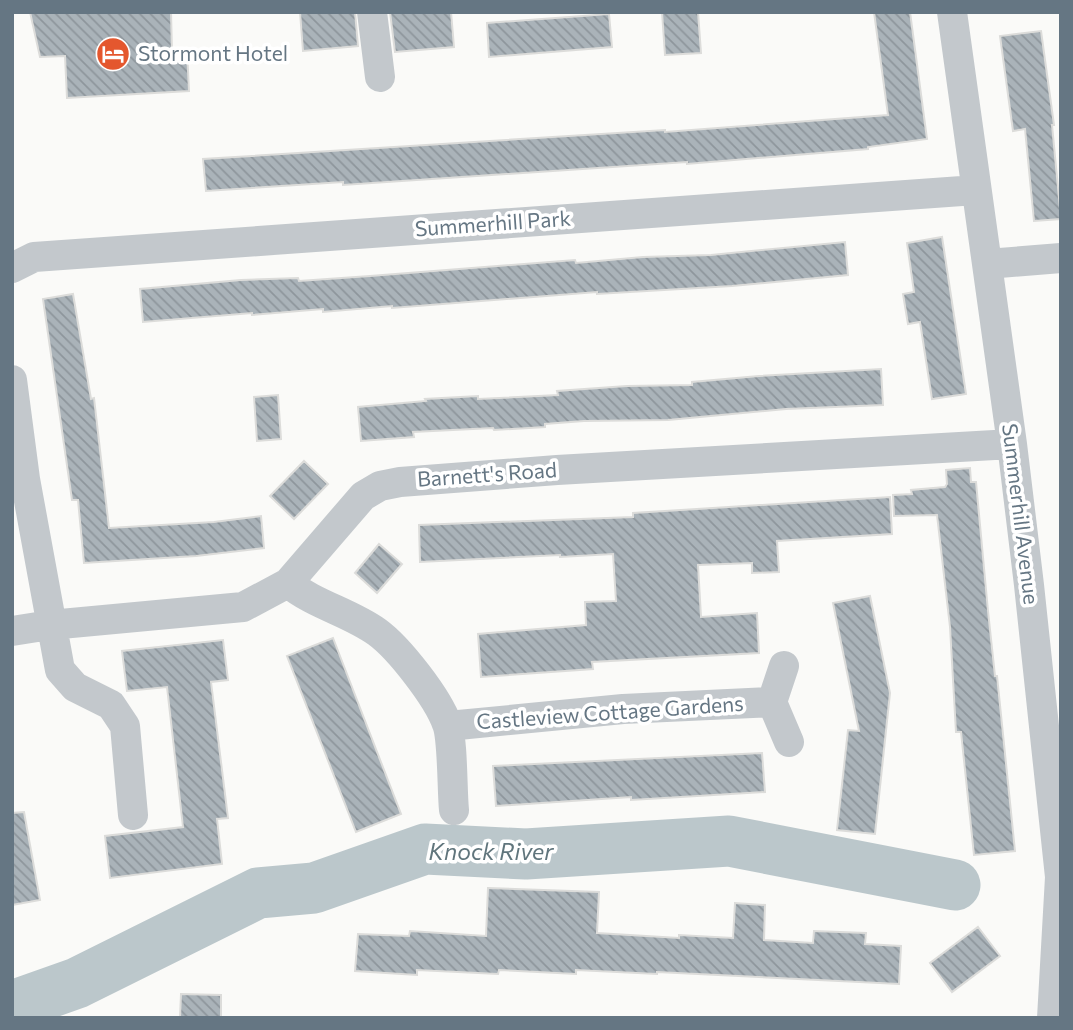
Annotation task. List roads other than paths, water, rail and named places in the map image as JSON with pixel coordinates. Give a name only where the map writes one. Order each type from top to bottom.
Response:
[{"type":"street","points":[[372,12],[380,77]]},
{"type":"street","name":"Summerhill Avenue","points":[[951,12],[1054,761],[1060,877],[1052,1018]]},
{"type":"street","name":"Summerhill Park","points":[[12,268],[34,257],[976,190]]},
{"type":"street","points":[[987,264],[1061,257]]},
{"type":"street","points":[[12,380],[25,479],[60,670],[75,687],[111,705],[125,726],[133,815]]},
{"type":"street","name":"Barnett's Road","points":[[12,631],[243,607],[288,583],[363,496],[380,486],[400,482],[544,470],[1012,444]]},
{"type":"street","name":"Castleview Cottage Gardens","points":[[288,583],[304,596],[376,631],[397,650],[431,696],[448,726],[454,810]]},
{"type":"street","name":"Castleview Cottage Gardens","points":[[784,666],[772,702],[789,742]]},
{"type":"street","name":"Castleview Cottage Gardens","points":[[448,726],[623,709],[772,702]]},
{"type":"waterway","name":"Knock River","points":[[12,1006],[77,983],[258,893],[314,888],[425,849],[526,854],[729,841],[955,885]]},
{"type":"place","name":"Stormont Hotel","points":[[113,54]]}]
